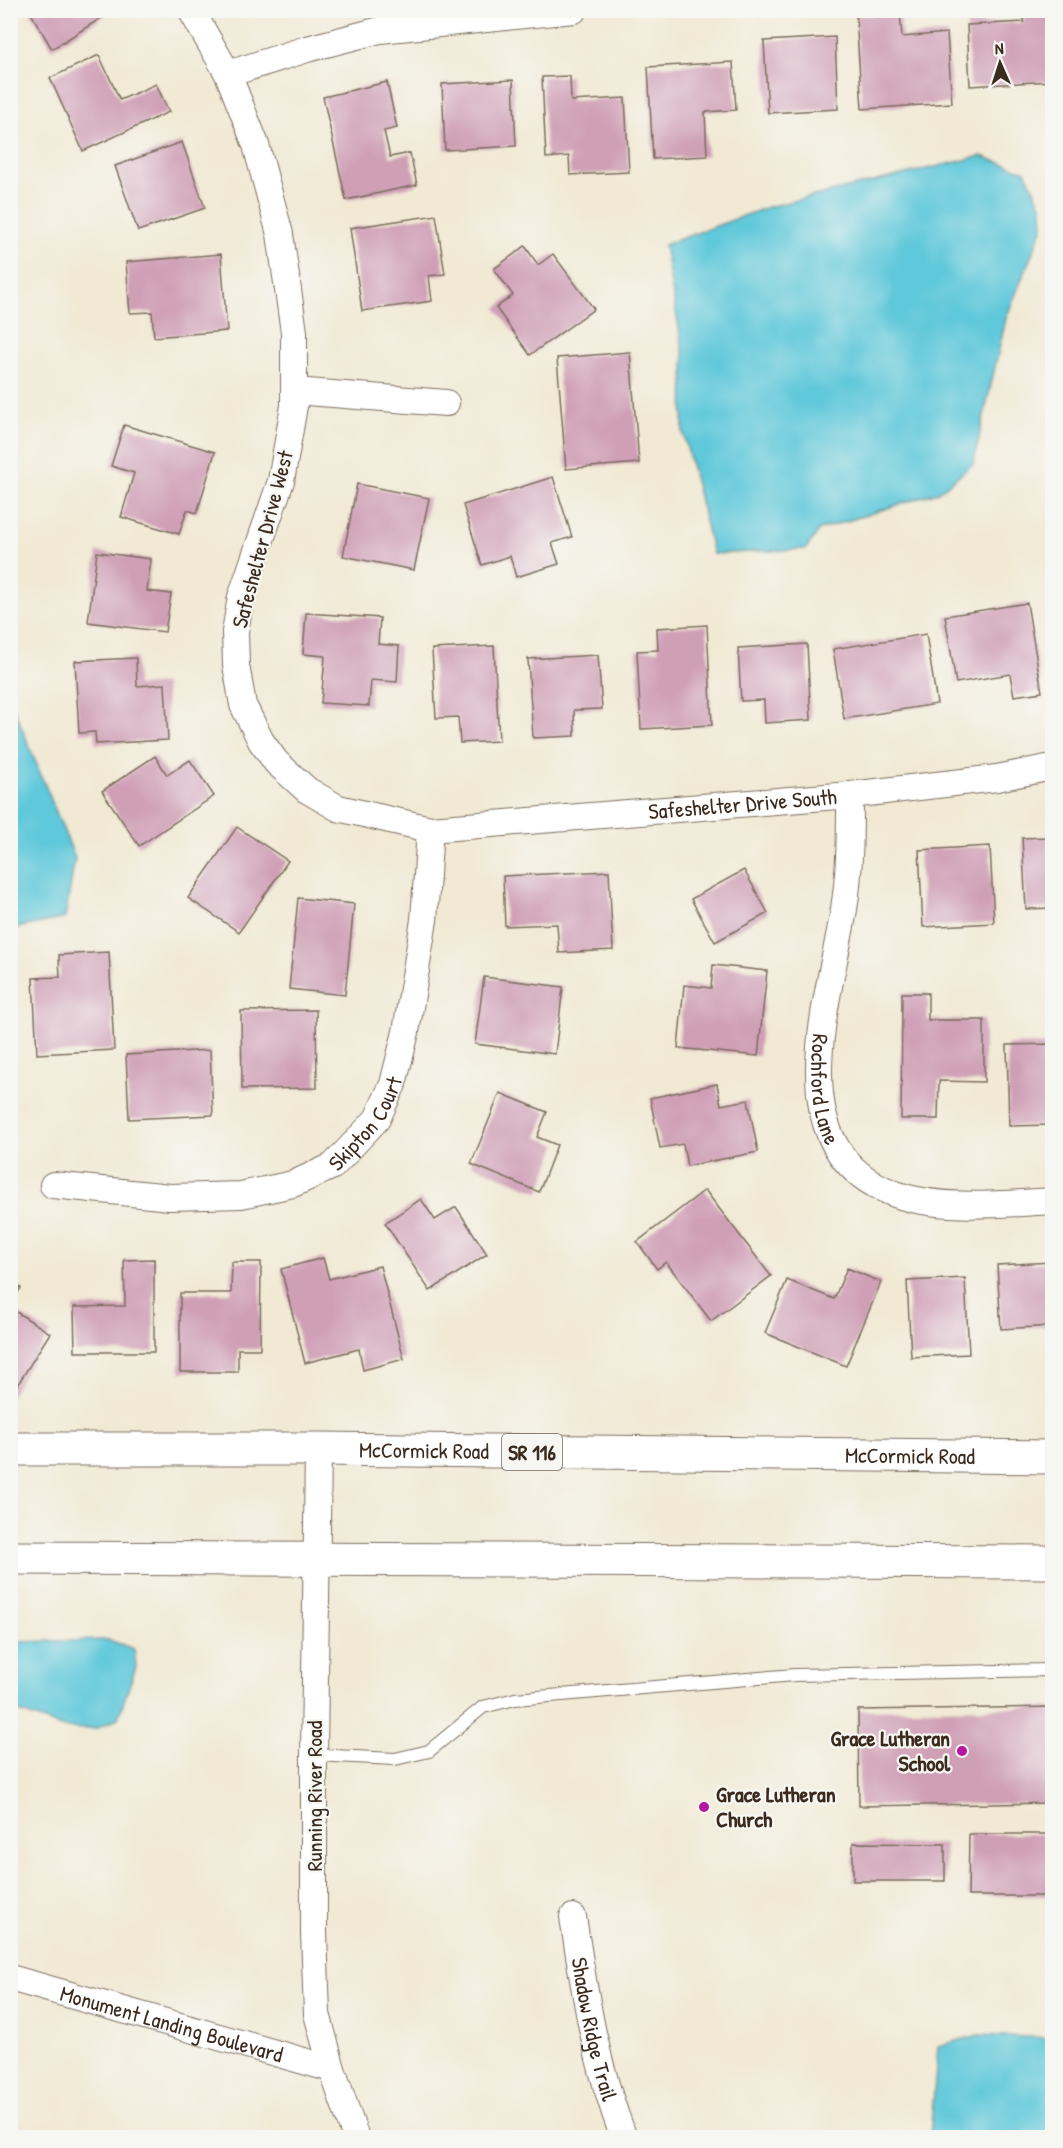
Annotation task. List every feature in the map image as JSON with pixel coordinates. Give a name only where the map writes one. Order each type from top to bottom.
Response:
[{"type":"main road","name":"McCormick Road","points":[[10,1449],[318,1449],[1053,1457]]},
{"type":"main road","points":[[10,1558],[1053,1562]]},
{"type":"street","name":"Safeshelter Drive West","points":[[191,10],[228,74],[256,145],[280,234],[294,332],[294,406],[281,481],[241,597],[235,632],[236,665],[243,705],[261,741],[276,762],[307,790],[338,808],[430,829]]},
{"type":"street","points":[[228,74],[307,49],[380,30],[574,10]]},
{"type":"street","points":[[295,391],[446,404]]},
{"type":"street","name":"Safeshelter Drive South","points":[[430,829],[850,795],[997,778],[1053,767]]},
{"type":"street","name":"Rochford Lane","points":[[850,795],[850,851],[844,906],[819,1054],[818,1088],[824,1122],[831,1140],[846,1160],[868,1180],[890,1192],[932,1203],[1053,1201]]},
{"type":"street","name":"Skipton Court","points":[[53,1185],[170,1197],[242,1195],[293,1184],[333,1166],[377,1119],[393,1084],[406,1032],[424,920],[430,829]]},
{"type":"street","name":"Running River Road","points":[[318,1449],[314,1755],[314,1933],[317,2014],[332,2069],[356,2138]]},
{"type":"street","name":"Shadow Ridge Trail","points":[[573,1917],[587,2014],[605,2089],[624,2138]]},
{"type":"street","name":"Monument Landing Boulevard","points":[[10,1978],[332,2069]]},
{"type":"lane","points":[[314,1755],[395,1759],[429,1751],[483,1707],[515,1699],[794,1675],[1053,1670]]},
{"type":"water","points":[[981,156],[1025,171],[1042,207],[1043,227],[1006,318],[973,464],[938,492],[819,530],[806,549],[713,554],[683,432],[684,356],[664,245],[768,207]]},
{"type":"water","points":[[11,702],[75,858],[65,918],[11,929]]},
{"type":"water","points":[[109,1640],[134,1649],[136,1667],[118,1718],[95,1729],[64,1728],[11,1709],[11,1642]]},
{"type":"water","points":[[978,2035],[1052,2038],[1052,2137],[930,2137],[938,2046]]},
{"type":"building","points":[[29,10],[114,10],[52,49]]},
{"type":"building","points":[[1023,10],[1051,10],[1052,81],[970,86],[967,25],[1024,22]]},
{"type":"building","points":[[900,13],[902,37],[947,33],[952,103],[862,109],[856,16]]},
{"type":"building","points":[[835,37],[838,109],[768,113],[764,41]]},
{"type":"building","points":[[99,55],[120,100],[156,84],[169,112],[83,151],[50,78]]},
{"type":"building","points":[[733,62],[736,110],[705,112],[707,156],[653,159],[648,67]]},
{"type":"building","points":[[570,76],[571,101],[625,98],[629,172],[570,175],[569,156],[546,158],[542,77]]},
{"type":"building","points":[[513,80],[516,146],[445,150],[442,84]]},
{"type":"building","points":[[387,82],[397,128],[384,131],[390,157],[410,153],[417,185],[346,200],[323,97]]},
{"type":"building","points":[[182,142],[205,208],[138,231],[115,166]]},
{"type":"building","points":[[436,215],[445,274],[429,276],[432,301],[362,311],[350,228]]},
{"type":"building","points":[[525,246],[538,265],[553,254],[594,309],[530,355],[496,308],[513,295],[494,269]]},
{"type":"building","points":[[221,254],[227,331],[154,337],[152,312],[130,313],[126,262]]},
{"type":"building","points":[[630,352],[639,463],[566,469],[557,358]]},
{"type":"building","points":[[124,425],[215,452],[197,513],[187,510],[179,534],[121,517],[134,473],[111,466]]},
{"type":"building","points":[[553,477],[572,537],[552,543],[559,564],[516,577],[510,556],[482,565],[463,505]]},
{"type":"building","points":[[357,484],[429,498],[414,570],[343,556]]},
{"type":"building","points":[[97,552],[151,559],[147,591],[171,594],[165,632],[88,622]]},
{"type":"building","points":[[1027,603],[1042,692],[1014,696],[1010,674],[956,683],[945,616]]},
{"type":"building","points":[[306,613],[380,618],[378,644],[399,646],[397,682],[371,680],[369,706],[321,703],[325,656],[303,654]]},
{"type":"building","points":[[707,625],[712,725],[641,729],[637,651],[658,650],[657,628]]},
{"type":"building","points":[[926,634],[937,704],[844,719],[833,649]]},
{"type":"building","points":[[807,644],[811,720],[765,723],[764,700],[741,701],[738,648]]},
{"type":"building","points":[[494,646],[499,741],[460,743],[458,717],[436,718],[432,649]]},
{"type":"building","points":[[598,655],[602,709],[574,710],[575,736],[533,738],[528,659]]},
{"type":"building","points":[[136,658],[137,686],[165,684],[168,740],[96,744],[95,732],[79,733],[75,661]]},
{"type":"building","points":[[155,756],[167,775],[190,760],[214,796],[139,846],[102,791]]},
{"type":"building","points":[[237,827],[288,861],[239,932],[188,898]]},
{"type":"building","points":[[1048,837],[1049,860],[1052,859],[1052,908],[1026,909],[1022,838]]},
{"type":"building","points":[[990,846],[994,923],[923,927],[919,850]]},
{"type":"building","points":[[744,870],[768,913],[715,942],[691,899]]},
{"type":"building","points":[[609,871],[613,950],[559,953],[557,924],[505,926],[503,876]]},
{"type":"building","points":[[298,898],[354,904],[345,995],[289,989]]},
{"type":"building","points":[[109,952],[114,1050],[37,1054],[33,978],[60,977],[59,955]]},
{"type":"building","points":[[713,965],[767,971],[758,1056],[678,1048],[684,985],[711,988]]},
{"type":"building","points":[[484,977],[563,987],[555,1054],[475,1044]]},
{"type":"building","points":[[902,993],[928,993],[928,1020],[984,1020],[984,1082],[939,1081],[938,1119],[901,1119]]},
{"type":"building","points":[[316,1010],[317,1088],[242,1089],[241,1011]]},
{"type":"building","points":[[1052,1044],[1052,1125],[1009,1126],[1007,1045]]},
{"type":"building","points":[[210,1050],[213,1115],[129,1119],[126,1055]]},
{"type":"building","points":[[717,1084],[721,1105],[748,1100],[758,1152],[687,1166],[683,1144],[660,1148],[650,1098]]},
{"type":"building","points":[[500,1093],[547,1112],[537,1137],[557,1145],[539,1192],[471,1164]]},
{"type":"building","points":[[705,1190],[771,1276],[711,1321],[666,1262],[657,1269],[637,1242]]},
{"type":"building","points":[[421,1199],[435,1220],[456,1207],[487,1254],[430,1291],[385,1223]]},
{"type":"building","points":[[323,1258],[329,1279],[380,1266],[404,1359],[363,1370],[359,1349],[305,1363],[281,1269]]},
{"type":"building","points":[[154,1259],[154,1352],[75,1352],[74,1307],[125,1306],[124,1260]]},
{"type":"building","points":[[232,1262],[261,1262],[260,1349],[238,1349],[238,1372],[180,1372],[180,1293],[231,1293]]},
{"type":"building","points":[[1052,1262],[1052,1326],[1001,1329],[997,1265]]},
{"type":"building","points":[[847,1268],[881,1282],[846,1366],[765,1333],[787,1280],[834,1299]]},
{"type":"building","points":[[965,1278],[969,1354],[911,1357],[907,1281]]},
{"type":"building","points":[[10,1281],[21,1288],[10,1305]]},
{"type":"building","points":[[10,1308],[50,1333],[10,1397]]},
{"type":"building","points":[[1052,1707],[1052,1803],[859,1806],[858,1710]]},
{"type":"building","points":[[969,1834],[1052,1834],[1052,1896],[968,1896]]},
{"type":"building","points":[[853,1843],[945,1844],[945,1881],[853,1881]]},
{"type":"place","name":"Grace Lutheran School","points":[[962,1751]]},
{"type":"place","name":"Grace Lutheran Church","points":[[704,1807]]}]
